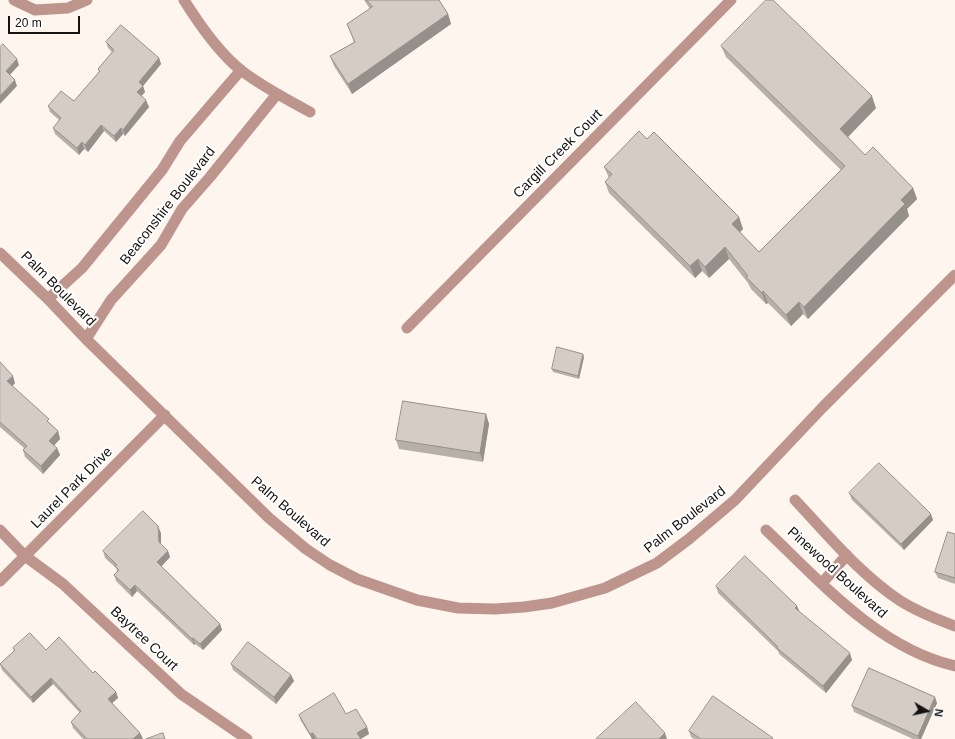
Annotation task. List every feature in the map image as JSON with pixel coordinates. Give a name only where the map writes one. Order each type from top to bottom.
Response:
[{"type":"street","points":[[14,0],[35,10],[68,8],[88,0]]},
{"type":"street","points":[[184,0],[195,18],[218,46],[241,70],[277,94],[310,112]]},
{"type":"street","name":"Cargill Creek Court","points":[[407,328],[731,0]]},
{"type":"street","name":"Beaconshire Boulevard","points":[[48,299],[82,268],[162,170],[180,141],[241,70]]},
{"type":"street","name":"Beaconshire Boulevard","points":[[86,339],[111,300],[161,245],[182,209],[210,177],[277,94]]},
{"type":"street","name":"Palm Boulevard","points":[[0,252],[86,339],[274,522],[306,549],[330,565],[357,579],[417,600],[458,608],[495,609],[552,603],[611,585],[657,563],[689,539],[735,500],[822,408],[955,275]]},
{"type":"street","name":"Laurel Park Drive","points":[[0,581],[165,415]]},
{"type":"street","name":"Pinewood Boulevard","points":[[795,500],[871,578],[900,600],[936,619],[955,626]]},
{"type":"street","name":"Baytree Court","points":[[0,530],[25,556],[63,584],[181,694],[248,739]]},
{"type":"street","name":"Pinewood Boulevard","points":[[766,530],[864,620],[892,639],[919,654],[955,666]]},
{"type":"street","points":[[822,583],[847,555]]},
{"type":"building","points":[[367,0],[439,0],[448,14],[348,84],[330,56],[355,42],[347,24],[372,7]]},
{"type":"building","points":[[766,0],[773,0],[872,96],[840,129],[865,155],[873,147],[913,188],[901,200],[905,204],[804,307],[799,302],[786,315],[763,291],[762,293],[746,277],[748,276],[725,247],[705,267],[698,259],[690,266],[605,182],[612,174],[604,167],[639,131],[647,139],[654,132],[739,217],[732,224],[759,252],[845,166],[721,46]]},
{"type":"building","points":[[121,25],[159,58],[139,82],[143,86],[137,92],[146,100],[123,130],[121,128],[114,136],[101,125],[85,145],[82,142],[77,148],[53,128],[61,118],[48,106],[61,91],[74,101],[100,71],[98,69],[114,50],[106,42]]},
{"type":"building","points":[[3,44],[17,59],[6,71],[15,80],[0,96],[0,47]]},
{"type":"building","points":[[557,347],[583,354],[578,376],[552,369]]},
{"type":"building","points":[[0,362],[13,376],[7,381],[49,419],[47,421],[58,431],[49,441],[57,448],[41,466],[23,450],[27,446],[0,422]]},
{"type":"building","points":[[403,401],[486,414],[480,453],[396,440]]},
{"type":"building","points":[[879,463],[931,514],[901,544],[849,493]]},
{"type":"building","points":[[143,511],[158,526],[159,542],[168,551],[157,562],[220,624],[200,644],[193,638],[192,639],[135,585],[130,590],[114,575],[119,570],[115,566],[117,565],[103,551]]},
{"type":"building","points":[[948,532],[955,534],[955,578],[935,572]]},
{"type":"building","points":[[745,556],[797,606],[795,608],[850,653],[823,686],[777,648],[778,647],[716,586]]},
{"type":"building","points":[[30,633],[46,650],[59,637],[93,673],[95,671],[116,692],[108,699],[140,733],[133,739],[87,739],[71,722],[81,711],[51,678],[31,697],[0,664],[15,650],[13,648]]},
{"type":"building","points":[[248,642],[291,675],[274,697],[231,664]]},
{"type":"building","points":[[869,668],[935,697],[918,736],[852,706]]},
{"type":"building","points":[[334,693],[346,714],[356,709],[367,727],[357,733],[361,739],[317,739],[313,733],[310,734],[299,715]]},
{"type":"building","points":[[713,696],[773,738],[701,739],[689,731]]},
{"type":"building","points":[[636,702],[665,733],[659,739],[596,739]]},
{"type":"building","points":[[163,733],[165,739],[146,739]]}]
